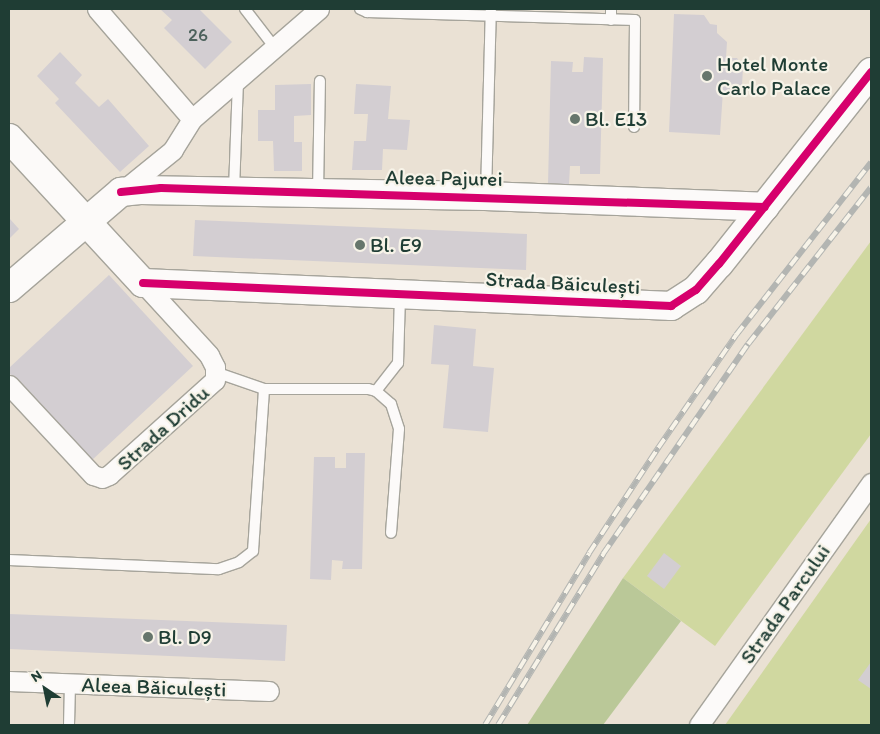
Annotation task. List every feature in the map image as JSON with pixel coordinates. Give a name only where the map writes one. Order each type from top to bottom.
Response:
[{"type":"street","points":[[97,9],[192,119]]},
{"type":"street","points":[[9,288],[173,150],[192,119],[319,9]]},
{"type":"street","name":"Strada Băiculești","points":[[143,283],[401,292],[671,306],[696,290],[766,207],[871,72]]},
{"type":"street","name":"Strada Dridu","points":[[9,138],[210,355],[215,372],[213,384],[109,475],[102,478],[92,474],[9,385]]},
{"type":"street","name":"Aleea Pajurei","points":[[121,192],[161,188],[486,196],[766,207]]},
{"type":"street","name":"Strada Parcului","points":[[700,725],[871,483]]},
{"type":"street","name":"Aleea Băiculești","points":[[9,681],[269,691]]},
{"type":"lane","points":[[245,9],[275,48]]},
{"type":"lane","points":[[360,9],[367,12],[490,12],[635,20],[634,127]]},
{"type":"lane","points":[[611,9],[611,20]]},
{"type":"lane","points":[[486,196],[490,12]]},
{"type":"lane","points":[[234,190],[238,80]]},
{"type":"lane","points":[[318,193],[320,81]]},
{"type":"lane","points":[[376,391],[398,363],[401,292]]},
{"type":"lane","points":[[215,372],[264,389],[360,387],[376,391],[391,404],[400,429],[390,533]]},
{"type":"lane","points":[[9,560],[219,569],[239,562],[253,550],[264,389]]},
{"type":"lane","points":[[68,725],[70,683]]},
{"type":"green space","points":[[871,241],[871,434],[715,646],[623,578]]},
{"type":"green space","points":[[871,519],[871,725],[725,725]]},
{"type":"green space","points":[[623,578],[681,621],[603,725],[527,725]]},
{"type":"building","points":[[160,9],[199,9],[232,42],[205,69],[164,28],[172,20]]},
{"type":"building","name":"Hotel Monte Carlo Palace","points":[[674,14],[704,15],[710,24],[717,25],[717,33],[727,42],[726,58],[737,58],[743,67],[742,86],[733,91],[723,91],[720,135],[669,132]]},
{"type":"building","points":[[60,52],[82,75],[75,83],[99,107],[108,99],[149,146],[120,172],[55,103],[59,99],[37,76]]},
{"type":"building","name":"Bl. E13","points":[[584,57],[603,58],[600,174],[580,174],[580,166],[570,166],[569,184],[548,184],[551,61],[573,62],[572,72],[583,72]]},
{"type":"building","points":[[311,84],[311,115],[294,116],[294,142],[302,142],[302,171],[274,171],[273,141],[258,141],[258,110],[275,110],[275,85]]},
{"type":"building","points":[[356,84],[391,86],[388,119],[410,120],[407,150],[383,149],[382,170],[352,170],[354,141],[366,141],[368,114],[354,114]]},
{"type":"building","points":[[9,218],[19,229],[9,239]]},
{"type":"building","name":"Bl. E9","points":[[195,220],[527,234],[526,270],[193,256]]},
{"type":"building","points":[[109,275],[193,366],[91,461],[9,373],[9,368]]},
{"type":"building","points":[[434,325],[476,329],[473,366],[494,368],[488,432],[443,428],[449,365],[431,364]]},
{"type":"building","points":[[346,453],[365,453],[362,569],[342,569],[343,561],[332,560],[331,580],[310,579],[314,457],[335,457],[335,468],[346,468]]},
{"type":"building","points":[[664,553],[681,566],[664,589],[647,576]]},
{"type":"building","name":"Bl. D9","points":[[9,614],[287,625],[285,661],[9,649]]},
{"type":"building","points":[[871,662],[871,689],[858,680]]},
{"type":"railway","points":[[485,725],[589,553],[658,448],[736,335],[871,162]]},
{"type":"railway","points":[[498,725],[603,554],[748,344],[871,187]]},
{"type":"cycle path","points":[[143,283],[671,306],[696,290],[719,264],[871,72]]},
{"type":"cycle path","points":[[121,192],[161,188],[765,207]]},
{"type":"place","name":"Hotel Monte Carlo Palace","points":[[707,76]]},
{"type":"place","name":"Bl. E13","points":[[575,119]]},
{"type":"place","name":"Bl. E9","points":[[360,245]]},
{"type":"place","name":"Bl. D9","points":[[148,637]]}]
